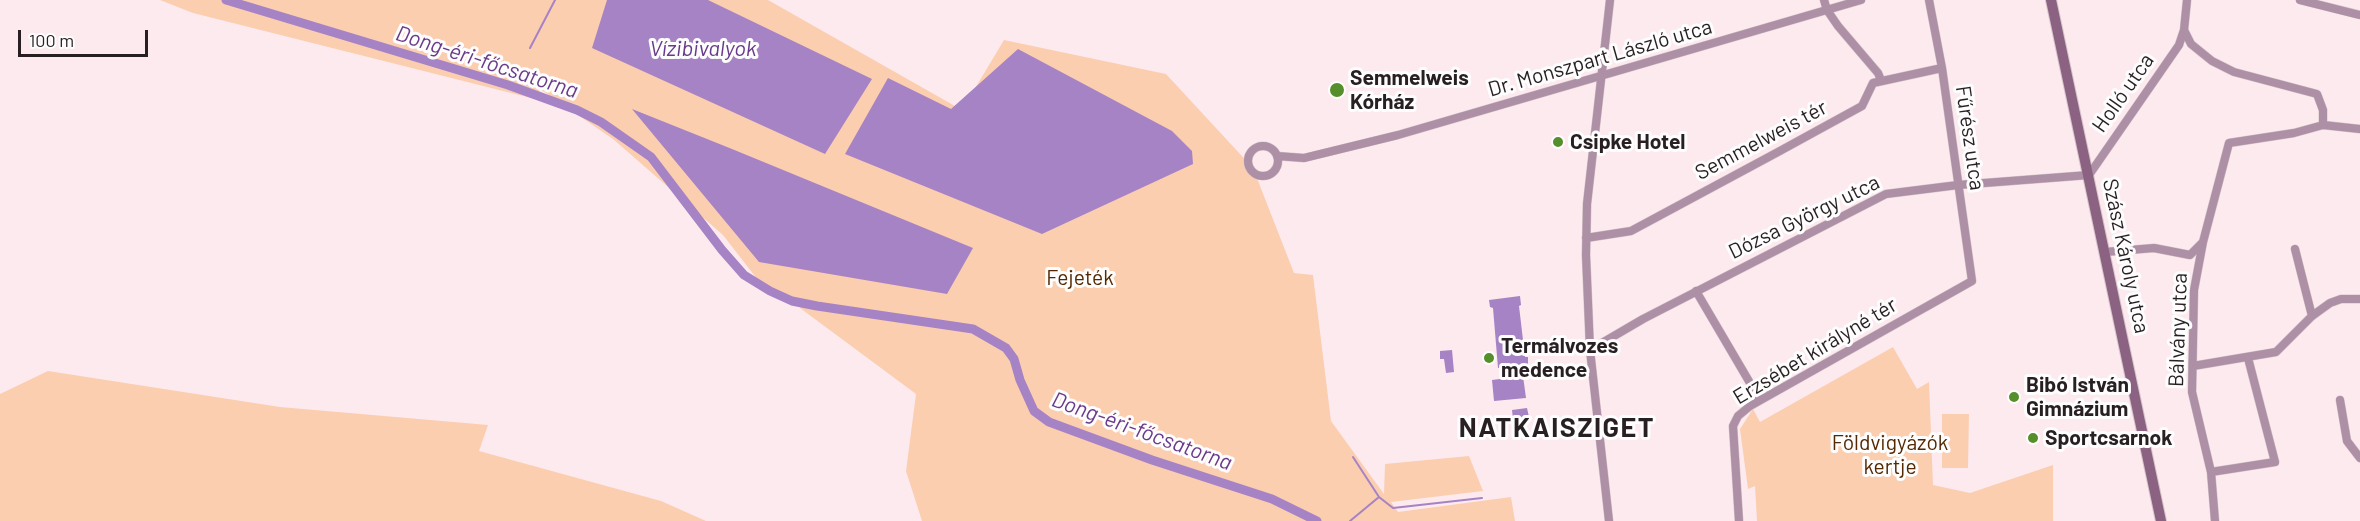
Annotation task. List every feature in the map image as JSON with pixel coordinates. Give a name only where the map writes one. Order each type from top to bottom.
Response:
[{"type":"main road","name":"Szász Károly utca","points":[[2051,0],[2161,521]]},
{"type":"street","points":[[1609,521],[1590,350],[1586,238],[1587,204],[1610,0]]},
{"type":"street","points":[[1824,0],[1827,10],[1854,47],[1878,73],[1881,80],[1942,68]]},
{"type":"street","name":"Dr. Monszpart László utca","points":[[1277,156],[1304,158],[1348,148],[1601,77],[1861,0]]},
{"type":"street","name":"Fűrész utca","points":[[1929,0],[1942,68],[1972,281]]},
{"type":"street","points":[[2187,0],[2184,30],[2191,44],[2212,61],[2234,72],[2317,94],[2323,110],[2323,125],[2360,129]]},
{"type":"street","points":[[2300,0],[2360,15]]},
{"type":"street","name":"Holló utca","points":[[2089,175],[2179,45],[2184,30]]},
{"type":"street","name":"Semmelweis tér","points":[[1586,238],[1631,231],[1779,152],[1862,106],[1873,83],[1881,80]]},
{"type":"street","name":"Bálvány utca","points":[[2215,521],[2211,472],[2192,392],[2194,290],[2203,242],[2229,143],[2294,133],[2323,125]]},
{"type":"street","name":"Dózsa György utca","points":[[1590,350],[1642,319],[1886,194],[1958,185],[2089,175]]},
{"type":"street","points":[[2105,252],[2154,248],[2190,255],[2203,242]]},
{"type":"street","points":[[2295,249],[2312,316]]},
{"type":"street","name":"Erzsébet királyné tér","points":[[1739,521],[1733,426],[1738,416],[1760,400],[1972,281]]},
{"type":"street","points":[[1696,291],[1760,400]]},
{"type":"street","points":[[2193,366],[2276,352],[2312,316],[2330,303],[2341,299],[2360,299]]},
{"type":"street","points":[[2211,472],[2275,462],[2248,358]]},
{"type":"street","points":[[2340,400],[2347,441],[2360,458]]},
{"type":"green space","name":"Fejeték","points":[[160,0],[768,0],[962,110],[1004,40],[1166,74],[1253,168],[1294,273],[1313,275],[1331,421],[1384,494],[1385,464],[1469,456],[1483,491],[1391,502],[1398,512],[1511,497],[1515,521],[922,521],[906,471],[916,394],[800,308],[798,298],[768,293],[723,235],[613,139],[540,89],[535,99],[193,13]]},
{"type":"green space","name":"Földvigyázók kertje","points":[[1893,347],[1917,389],[1929,382],[1933,485],[1970,493],[2053,465],[2053,521],[1757,521],[1755,486],[1748,489],[1740,429],[1753,409],[1760,422]]},
{"type":"green space","points":[[48,371],[280,407],[488,425],[479,451],[661,501],[706,521],[0,521],[0,394]]},
{"type":"green space","points":[[1942,414],[1969,414],[1968,468],[1942,468]]},
{"type":"water","name":"Vízibivalyok","points":[[607,0],[708,0],[872,79],[825,154],[592,48]]},
{"type":"water","points":[[1018,49],[1172,131],[1192,151],[1193,164],[1042,234],[845,154],[888,78],[951,109]]},
{"type":"water","points":[[632,109],[973,248],[947,294],[759,262]]},
{"type":"water","points":[[1520,296],[1521,305],[1519,306],[1525,357],[1528,357],[1528,364],[1498,368],[1493,308],[1490,307],[1489,300]]},
{"type":"water","points":[[1452,350],[1454,372],[1446,373],[1444,359],[1440,359],[1440,351]]},
{"type":"water","points":[[1523,376],[1526,398],[1494,401],[1492,380]]},
{"type":"water","points":[[1527,408],[1529,417],[1513,419],[1512,410]]},
{"type":"waterway","name":"Dong-éri-főcsatorna","points":[[226,0],[508,85],[577,110],[601,122],[651,157],[722,250],[744,275],[770,291],[792,301],[817,306],[973,329],[1006,348],[1014,359],[1020,380],[1034,411],[1049,422],[1152,460],[1272,499],[1317,521]]},
{"type":"waterway","points":[[530,48],[555,0]]},
{"type":"waterway","points":[[1353,457],[1379,497]]},
{"type":"waterway","points":[[1350,521],[1379,497],[1393,508],[1482,498]]},
{"type":"place","name":"Semmelweis Kórház","points":[[1337,90]]},
{"type":"place","name":"Csipke Hotel","points":[[1558,142]]},
{"type":"place","name":"Termálvozes medence","points":[[1489,358]]},
{"type":"place","name":"Bibó István Gimnázium","points":[[2014,397]]},
{"type":"place","name":"Sportcsarnok","points":[[2033,438]]},
{"type":"district","name":"NATKAISZIGET","points":[[1557,428]]}]
